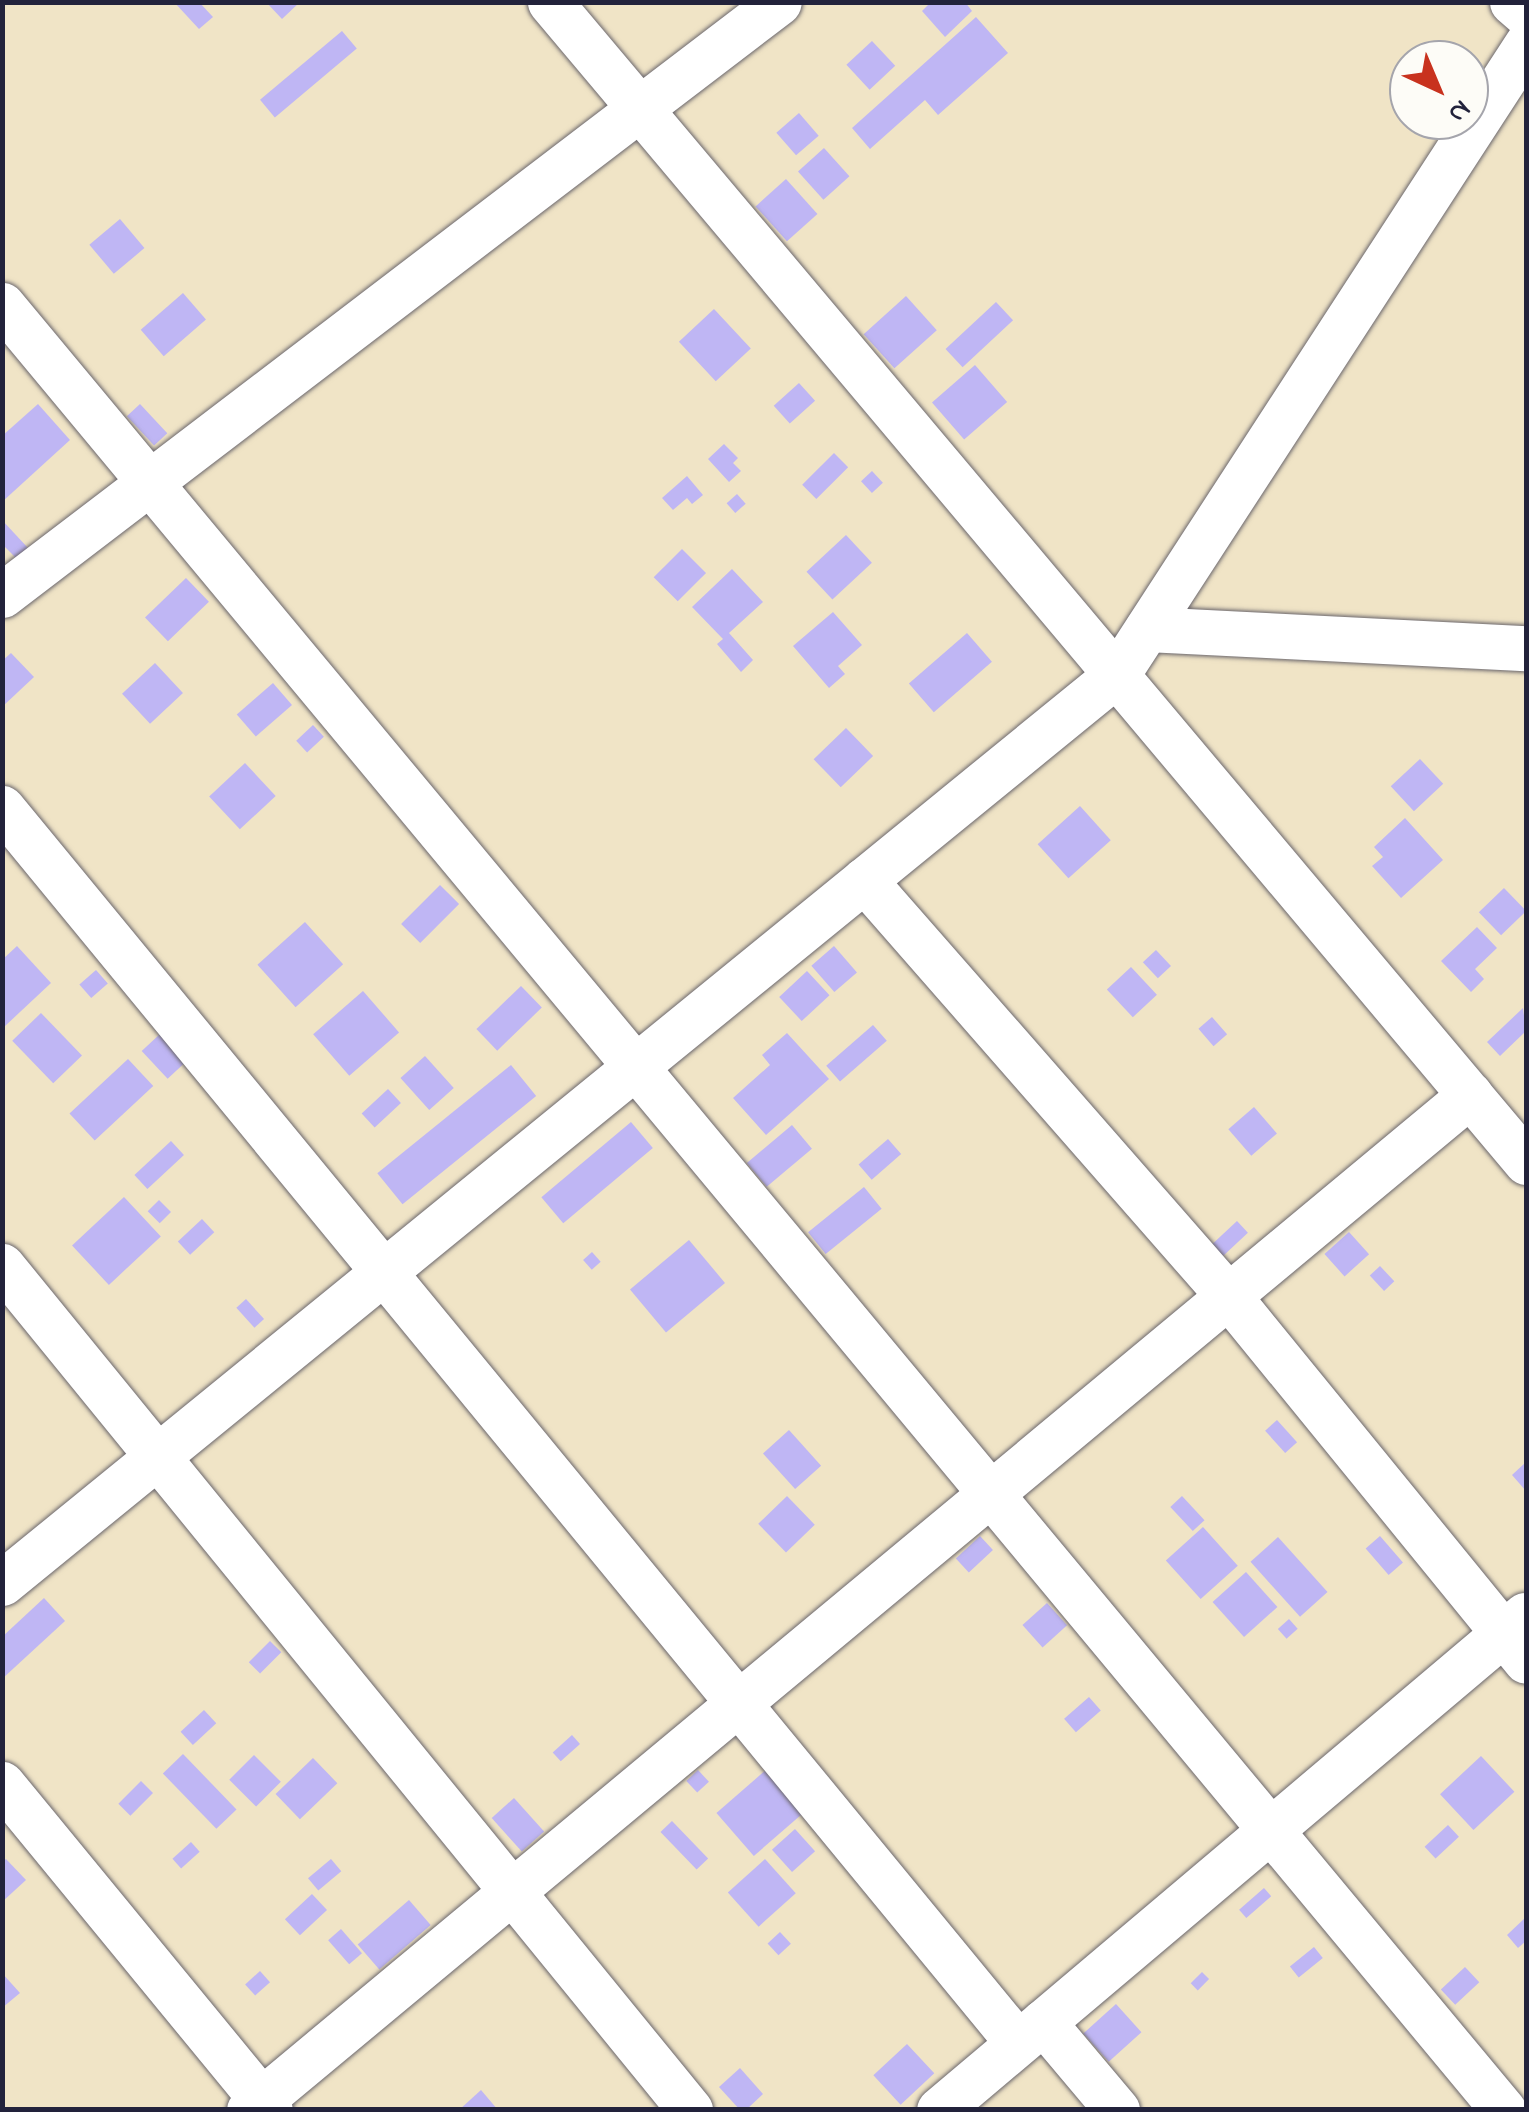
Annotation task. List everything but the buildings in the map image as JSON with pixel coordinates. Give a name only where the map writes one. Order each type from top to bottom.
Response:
[{"type":"street","points":[[550,2],[1526,1162]]},
{"type":"street","points":[[2,594],[779,2]]},
{"type":"street","points":[[1512,2],[1526,14]]},
{"type":"street","points":[[2,1583],[1118,673],[1526,45]]},
{"type":"street","points":[[2,305],[1503,2110]]},
{"type":"street","points":[[1146,629],[1526,648]]},
{"type":"street","points":[[2,808],[740,1704],[1030,2033],[1117,2110]]},
{"type":"street","points":[[864,880],[1519,1636],[1270,1830],[940,2110]]},
{"type":"street","points":[[2,1784],[260,2106],[1470,1096]]},
{"type":"street","points":[[2,1266],[690,2110]]}]
